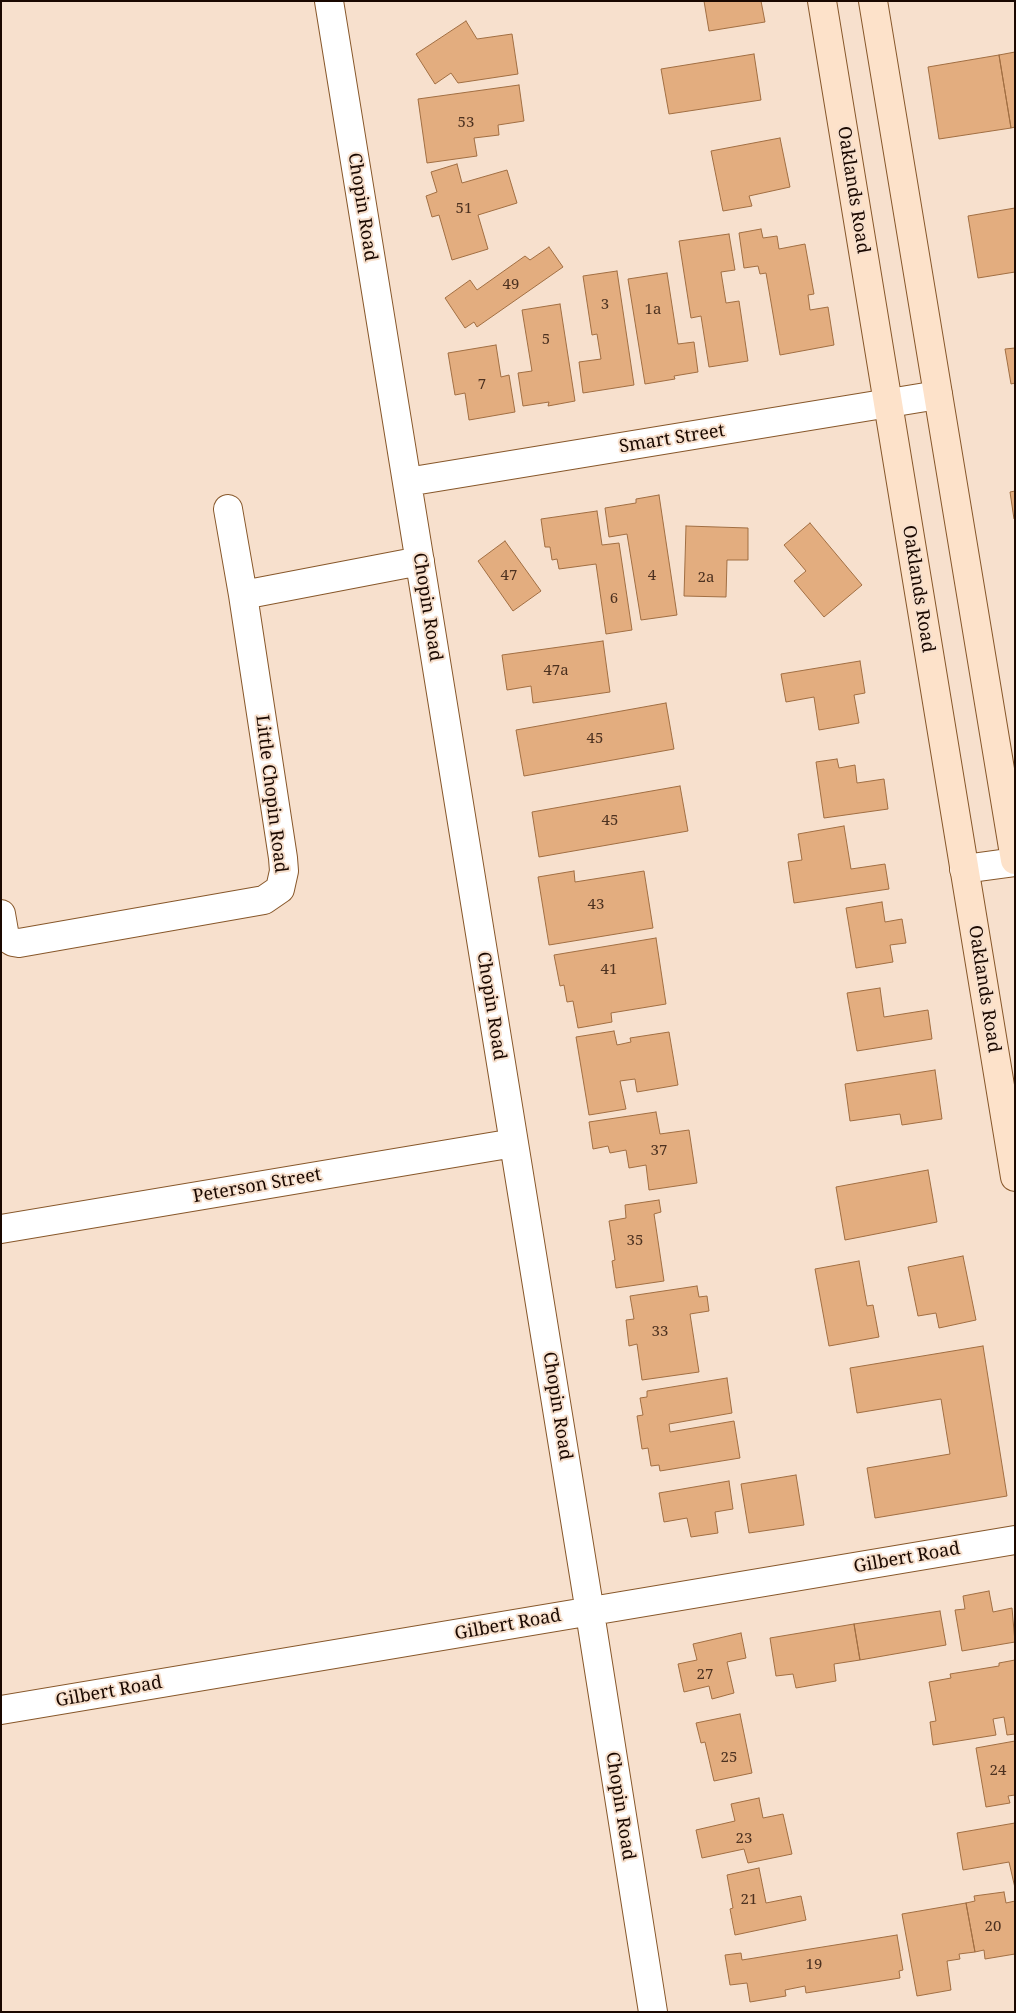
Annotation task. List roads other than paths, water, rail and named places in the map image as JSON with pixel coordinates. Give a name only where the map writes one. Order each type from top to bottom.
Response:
[{"type":"main road","name":"Oaklands Road","points":[[822,1],[1015,1177]]},
{"type":"main road","points":[[873,1],[1015,861]]},
{"type":"street","name":"Chopin Road","points":[[329,1],[590,1611],[653,2012]]},
{"type":"street","name":"Smart Street","points":[[407,482],[938,395]]},
{"type":"street","name":"Little Chopin Road","points":[[3,925],[13,942],[27,942],[264,900],[280,889],[284,872],[283,858],[244,595],[228,509]]},
{"type":"street","points":[[244,595],[420,561]]},
{"type":"street","points":[[964,869],[1015,861]]},
{"type":"street","name":"Peterson Street","points":[[1,1229],[514,1143]]},
{"type":"street","name":"Gilbert Road","points":[[1,1710],[1015,1540]]}]
